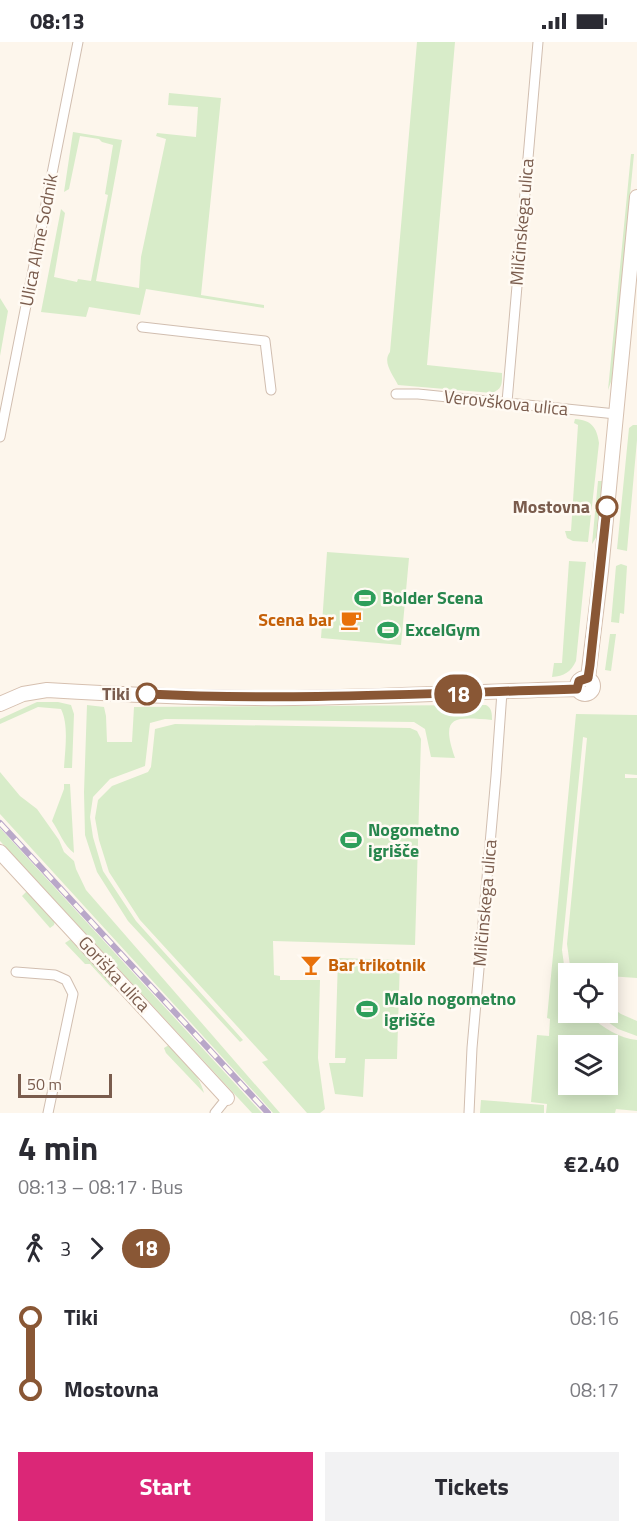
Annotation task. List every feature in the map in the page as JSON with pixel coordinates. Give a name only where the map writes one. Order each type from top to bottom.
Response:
[{"type":"street","name":"Ulica Alme Sodnik","points":[[0,437],[78,42]]},
{"type":"street","name":"Milčinskega ulica","points":[[507,402],[538,42]]},
{"type":"street","points":[[0,704],[23,694],[47,690],[239,698],[577,689],[583,694],[590,693],[593,685],[588,678],[601,571],[637,197]]},
{"type":"street","points":[[142,327],[265,341],[271,390]]},
{"type":"street","name":"Verovškova ulica","points":[[396,394],[507,402],[615,414]]},
{"type":"street","name":"Milčinskega ulica","points":[[469,1113],[502,692]]},
{"type":"street","name":"Goriška ulica","points":[[0,852],[227,1098]]},
{"type":"street","points":[[16,972],[55,975],[66,980],[73,994],[48,1113]]},
{"type":"street","points":[[215,1113],[227,1098]]},
{"type":"green space","points":[[417,42],[455,42],[427,365],[502,373],[500,388],[492,393],[398,385],[387,360],[390,352]]},
{"type":"green space","points":[[169,93],[221,98],[201,295],[264,305],[264,308],[146,289],[140,315],[89,307],[86,317],[41,312],[61,209],[65,213],[54,277],[77,282],[78,279],[91,281],[108,195],[105,194],[113,145],[99,139],[80,136],[69,189],[64,192],[73,132],[122,140],[96,281],[139,288],[141,257],[166,139],[156,136],[157,133],[196,137],[198,107],[168,105]]},
{"type":"green space","points":[[631,154],[634,154],[612,379],[608,390]]},
{"type":"green space","points":[[0,298],[8,311],[0,356]]},
{"type":"green space","points":[[575,419],[592,425],[599,443],[588,542],[573,541],[567,538],[565,531],[571,531],[578,425],[574,423]]},
{"type":"green space","points":[[637,425],[637,440],[627,551],[617,549],[629,428]]},
{"type":"green space","points":[[598,481],[602,481],[597,536],[592,544]]},
{"type":"green space","name":"Bolder Scena","points":[[327,552],[409,558],[401,645],[321,638]]},
{"type":"green space","points":[[569,561],[586,562],[576,661],[567,673],[552,677],[554,663],[562,663]]},
{"type":"green space","points":[[621,564],[627,566],[624,614],[620,613],[619,623],[611,622],[616,566]]},
{"type":"green space","points":[[610,634],[616,634],[611,671],[605,670]]},
{"type":"green space","points":[[37,702],[58,702],[71,705],[74,714],[72,768],[64,768],[66,730],[61,709],[38,707],[0,724],[0,719]]},
{"type":"green space","points":[[87,705],[104,707],[107,742],[132,742],[134,707],[486,705],[491,709],[492,720],[460,719],[450,726],[449,734],[455,758],[431,757],[425,729],[414,722],[165,719],[150,723],[145,766],[110,779],[93,797],[90,817],[93,837],[103,871],[136,921],[243,1040],[240,1042],[128,921],[97,872],[85,835]]},
{"type":"green space","points":[[576,714],[637,715],[637,775],[625,774],[625,778],[637,778],[637,978],[618,977],[618,963],[570,963],[567,944],[587,738],[583,737],[562,950],[564,963],[558,963],[558,1023],[599,1023],[623,1037],[637,1040],[637,1111],[616,1109],[615,1113],[546,1113],[547,1104],[531,1102],[537,1035],[549,1036],[550,1019],[547,1018]]},
{"type":"green space","points":[[175,724],[410,728],[417,731],[421,739],[415,945],[273,941],[274,975],[280,976],[280,980],[320,980],[318,1058],[325,1109],[320,1113],[307,1113],[262,1062],[268,1060],[140,920],[109,872],[95,818],[98,800],[112,786],[148,772],[151,767],[155,729]]},
{"type":"green space","points":[[0,772],[20,796],[37,809],[59,840],[64,852],[74,861],[86,890],[280,1113],[273,1113],[0,814]]},
{"type":"green space","points":[[64,784],[70,784],[74,853],[64,842],[52,821]]},
{"type":"green space","points":[[0,828],[262,1113],[252,1113],[0,841]]},
{"type":"green space","points":[[27,891],[55,920],[54,925],[50,928],[22,896]]},
{"type":"green space","points":[[71,939],[114,985],[111,987],[90,964],[85,964],[65,943]]},
{"type":"green space","name":"Malo nogometno igrišče","points":[[338,958],[400,960],[397,1059],[365,1059],[363,1097],[335,1094],[329,1063],[345,1063],[346,1058],[335,1058]]},
{"type":"green space","points":[[618,1012],[637,1021],[637,1036],[609,1023],[618,1023]]},
{"type":"green space","points":[[169,1045],[194,1073],[204,1093],[166,1053],[164,1048]]},
{"type":"green space","points":[[481,1100],[544,1105],[544,1113],[480,1113]]},
{"type":"railway","points":[[0,823],[268,1113]]},
{"type":"bus line","name":"18","points":[[147,694],[292,698],[577,689],[579,681],[588,678],[607,507]]},
{"type":"place","name":"Mostovna","points":[[607,507]]},
{"type":"place","name":"Bolder Scena","points":[[365,598]]},
{"type":"place","name":"Scena bar","points":[[351,620]]},
{"type":"place","name":"ExcelGym","points":[[388,630]]},
{"type":"place","name":"Tiki","points":[[147,694]]},
{"type":"place","name":"Nogometno igrišče","points":[[351,840]]},
{"type":"place","name":"Bar trikotnik","points":[[311,965]]},
{"type":"place","name":"Malo nogometno igrišče","points":[[367,1009]]}]
